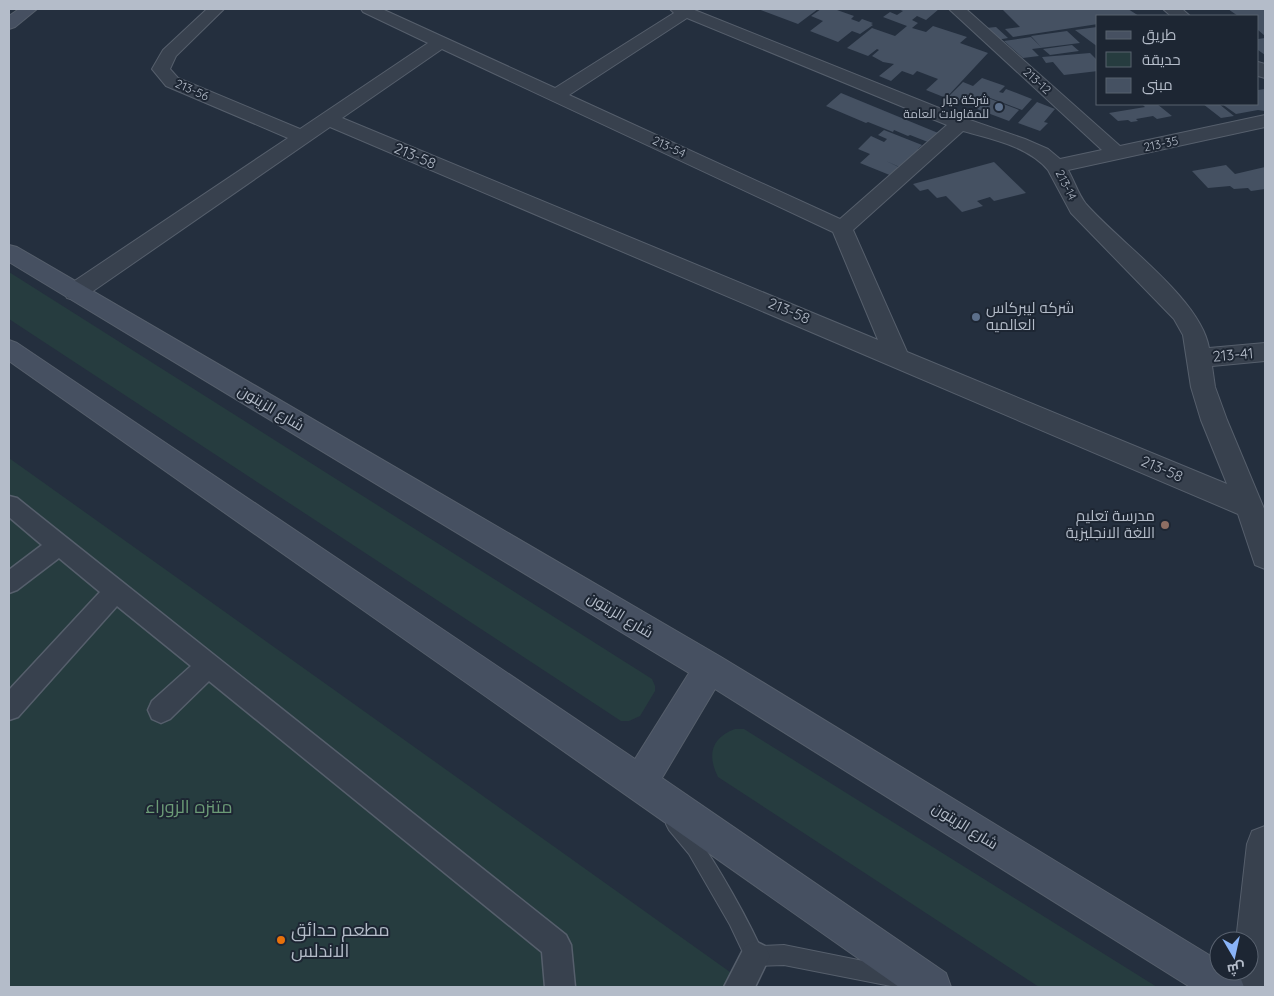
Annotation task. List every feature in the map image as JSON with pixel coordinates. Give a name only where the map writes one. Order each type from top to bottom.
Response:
[{"type":"main road","points":[[9,24],[29,9]]},
{"type":"main road","name":"شارع الزيتون","points":[[9,252],[710,668],[1225,987]]},
{"type":"main road","points":[[9,349],[931,986]]},
{"type":"main road","points":[[640,784],[710,668]]},
{"type":"street","name":"213-56","points":[[216,9],[169,54],[161,69],[172,82],[302,137]]},
{"type":"street","name":"213-54","points":[[369,9],[842,228]]},
{"type":"street","name":"213-12","points":[[957,9],[1116,153]]},
{"type":"street","points":[[556,95],[682,10]]},
{"type":"street","name":"213-14","points":[[682,10],[960,123],[1019,144],[1039,153],[1056,166],[1066,190],[1078,208],[1182,313],[1195,335],[1200,357],[1203,387],[1214,420],[1250,506],[1265,556]]},
{"type":"street","points":[[75,292],[442,42]]},
{"type":"street","name":"213-58","points":[[328,119],[897,356],[1250,506]]},
{"type":"street","name":"213-35","points":[[1056,166],[1265,120]]},
{"type":"street","points":[[897,356],[842,228],[960,123]]},
{"type":"street","name":"213-41","points":[[1200,357],[1235,356],[1265,352]]},
{"type":"street","points":[[9,505],[556,945],[561,981],[560,987]]},
{"type":"street","points":[[9,584],[59,545]]},
{"type":"street","points":[[9,708],[116,592]]},
{"type":"street","points":[[161,710],[208,666]]},
{"type":"street","points":[[1250,987],[1265,844]]},
{"type":"street","points":[[740,987],[755,956]]},
{"type":"lane","points":[[640,784],[696,848],[720,892],[738,918],[755,956],[784,955],[931,986]]},
{"type":"green space","points":[[9,272],[652,679],[655,691],[640,716],[629,721],[621,721],[9,319]]},
{"type":"green space","name":"متنزه الزوراء","points":[[9,458],[751,987],[9,987]]},
{"type":"green space","points":[[735,729],[744,729],[1157,987],[1039,987],[718,777],[713,761],[713,748],[721,737]]},
{"type":"building","points":[[758,9],[818,9],[798,24]]},
{"type":"building","points":[[821,9],[837,10],[854,16],[851,19],[859,22],[862,19],[873,23],[871,24],[873,25],[860,34],[852,31],[838,42],[810,31],[823,21],[811,16]]},
{"type":"building","points":[[898,9],[939,9],[926,20],[917,16],[912,20],[918,23],[912,28],[926,32],[933,26],[967,37],[960,43],[988,53],[946,98],[926,90],[938,79],[917,71],[913,75],[902,71],[891,81],[879,76],[894,64],[883,62],[872,56],[879,50],[877,49],[868,56],[847,48],[872,28],[895,36],[907,26],[883,17],[890,12],[897,15],[903,11]]},
{"type":"building","points":[[1002,9],[1128,9],[1137,15],[1096,15],[1096,24],[1013,37],[1005,29],[1020,27]]},
{"type":"building","points":[[1228,9],[1265,9],[1265,36],[1259,31],[1259,15],[1237,15]]},
{"type":"building","points":[[996,27],[1008,38],[997,40],[986,28]]},
{"type":"building","points":[[1096,27],[1096,46],[1075,30]]},
{"type":"building","points":[[1067,31],[1080,43],[1032,49],[1039,56],[1023,58],[1004,41],[1031,37],[1041,47],[1031,36]]},
{"type":"building","points":[[1265,38],[1265,55],[1259,51],[1259,39]]},
{"type":"building","points":[[1072,45],[1079,51],[1050,55],[1043,49]]},
{"type":"building","points":[[1090,53],[1096,59],[1096,71],[1064,75],[1053,62],[1046,63],[1042,57]]},
{"type":"building","points":[[982,78],[1005,86],[999,92],[1003,93],[1006,89],[1032,99],[1022,110],[985,96],[974,106],[949,96],[963,82],[973,86]]},
{"type":"building","points":[[1265,89],[1265,111],[1258,110],[1236,114],[1223,105],[1259,105],[1259,90]]},
{"type":"building","points":[[841,93],[943,135],[933,144],[910,135],[908,136],[894,130],[893,132],[868,122],[866,123],[826,106]]},
{"type":"building","points":[[988,98],[1019,110],[1009,121],[977,109]]},
{"type":"building","points":[[1037,102],[1055,109],[1044,122],[1048,123],[1040,131],[1018,123]]},
{"type":"building","points":[[1143,105],[1158,105],[1172,116],[1157,119],[1153,116],[1136,119],[1138,121],[1131,122],[1128,120],[1118,121],[1109,113],[1145,107]]},
{"type":"building","points":[[1204,105],[1220,105],[1234,116],[1221,118]]},
{"type":"building","points":[[884,130],[922,145],[918,149],[922,151],[904,169],[886,161],[905,170],[897,178],[860,163],[870,154],[858,149],[871,136],[884,142],[887,139],[878,135]]},
{"type":"building","points":[[994,162],[1026,193],[994,201],[990,197],[977,201],[983,206],[962,212],[946,196],[937,198],[928,189],[920,191],[913,184]]},
{"type":"building","points":[[1226,165],[1235,174],[1265,167],[1265,189],[1251,191],[1248,188],[1234,189],[1230,186],[1208,188],[1192,171]]},
{"type":"place","name":"شركة ديار للمقاولات العامة","points":[[999,107]]},
{"type":"place","name":"شركه ليبركاس العالميه","points":[[976,317]]},
{"type":"place","name":"مدرسة تعليم اللغة الانجليزية","points":[[1165,525]]},
{"type":"place","name":"مطعم حدائق الاندلس","points":[[281,940]]}]
